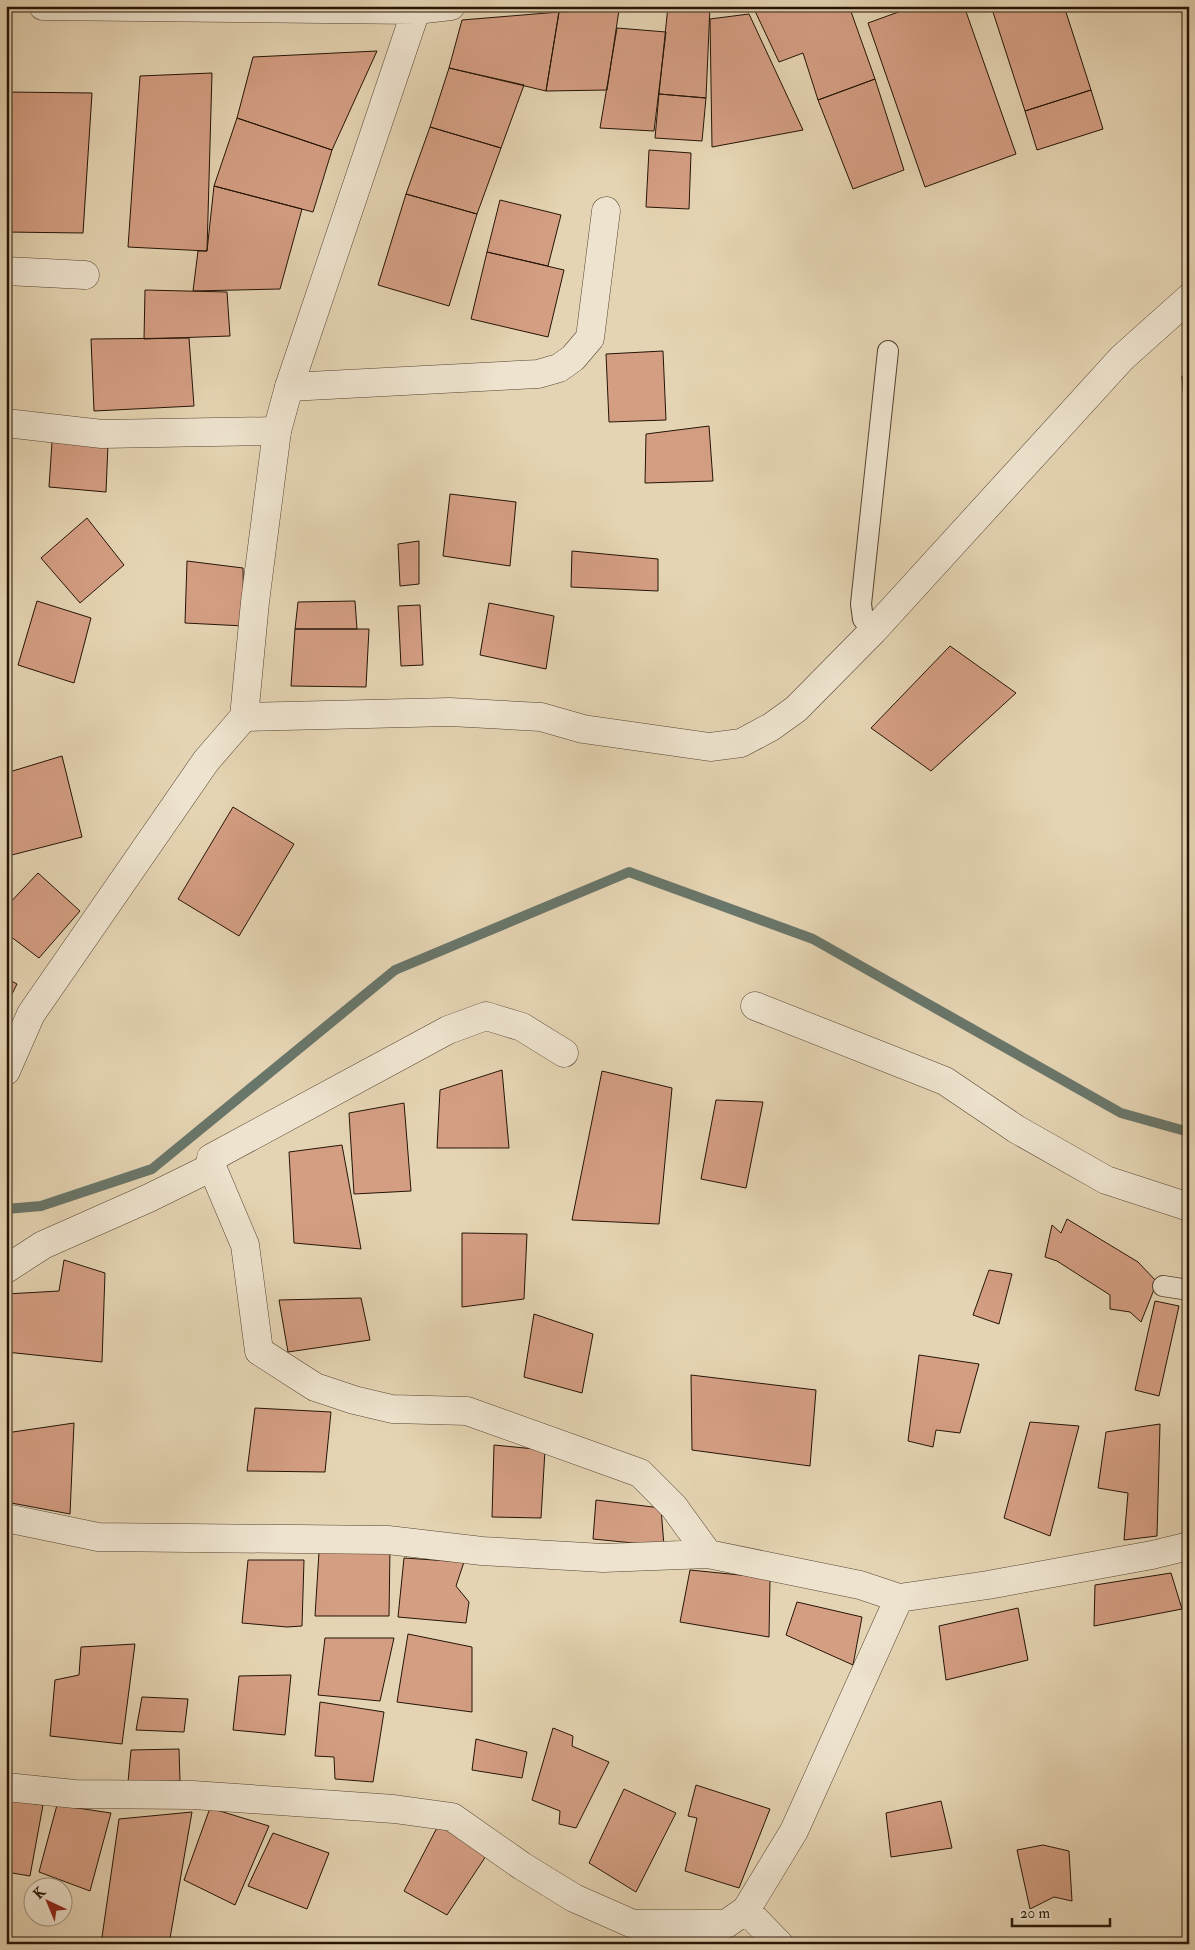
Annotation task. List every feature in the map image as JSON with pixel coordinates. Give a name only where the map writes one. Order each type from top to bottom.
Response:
[{"type":"street","points":[[43,6],[416,10],[452,6]]},
{"type":"street","points":[[6,1071],[30,1014],[206,761],[244,717],[255,602],[277,431],[289,387],[416,10]]},
{"type":"street","points":[[289,387],[538,374],[560,368],[573,358],[590,338],[606,211]]},
{"type":"street","points":[[6,271],[86,275]]},
{"type":"street","points":[[244,717],[450,712],[541,717],[583,729],[710,747],[742,743],[771,727],[796,709],[873,631],[1122,358],[1189,298]]},
{"type":"street","points":[[6,424],[102,434],[277,431]]},
{"type":"street","points":[[755,1006],[945,1081],[1016,1129],[1106,1180],[1189,1207]]},
{"type":"street","points":[[564,1053],[522,1027],[486,1016],[448,1030],[210,1158],[212,1167],[245,1245],[259,1352],[315,1386],[354,1400],[392,1409],[467,1411],[640,1472],[674,1507],[708,1554]]},
{"type":"street","points":[[6,1268],[43,1245],[150,1198],[212,1167]]},
{"type":"street","points":[[6,1518],[98,1537],[388,1540],[482,1551],[603,1558],[708,1554],[860,1585],[899,1598],[1152,1556],[1189,1546]]},
{"type":"street","points":[[6,1787],[75,1794],[192,1794],[394,1809],[452,1817],[522,1866],[574,1898],[634,1924],[726,1924],[746,1910],[794,1831],[899,1598]]},
{"type":"street","points":[[746,1910],[779,1944]]},
{"type":"lane","points":[[873,631],[863,619],[861,604],[888,351]]},
{"type":"lane","points":[[1163,1286],[1189,1290]]},
{"type":"building","points":[[668,6],[710,6],[706,98],[659,94]]},
{"type":"building","points":[[771,6],[849,6],[875,79],[818,100],[803,53],[779,62],[755,11]]},
{"type":"building","points":[[915,6],[964,6],[1016,154],[925,187],[868,23]]},
{"type":"building","points":[[983,6],[1002,6],[985,12]]},
{"type":"building","points":[[1002,6],[1064,6],[1091,90],[1025,111],[992,9]]},
{"type":"building","points":[[619,10],[607,90],[546,91],[559,12]]},
{"type":"building","points":[[559,12],[546,91],[449,68],[462,20]]},
{"type":"building","points":[[749,14],[803,130],[712,147],[710,19]]},
{"type":"building","points":[[617,28],[666,32],[654,131],[600,128]]},
{"type":"building","points":[[377,51],[332,150],[237,118],[253,57]]},
{"type":"building","points":[[449,68],[524,85],[501,148],[430,127]]},
{"type":"building","points":[[212,73],[207,251],[128,247],[140,76]]},
{"type":"building","points":[[875,79],[904,170],[853,189],[818,100]]},
{"type":"building","points":[[1091,90],[1103,129],[1037,150],[1025,111]]},
{"type":"building","points":[[6,92],[92,93],[83,233],[6,232]]},
{"type":"building","points":[[659,94],[706,98],[702,141],[655,138]]},
{"type":"building","points":[[237,118],[332,150],[313,212],[214,186]]},
{"type":"building","points":[[430,127],[501,148],[477,214],[406,194]]},
{"type":"building","points":[[649,150],[691,153],[689,209],[646,207]]},
{"type":"building","points":[[214,186],[302,209],[280,289],[193,291],[198,251],[207,251]]},
{"type":"building","points":[[406,194],[477,214],[449,306],[378,285]]},
{"type":"building","points":[[500,200],[561,215],[548,266],[487,252]]},
{"type":"building","points":[[487,252],[564,270],[548,337],[471,319]]},
{"type":"building","points":[[145,290],[227,292],[230,336],[144,339]]},
{"type":"building","points":[[189,338],[194,406],[94,411],[91,339]]},
{"type":"building","points":[[663,351],[666,420],[609,422],[606,354]]},
{"type":"building","points":[[1189,375],[1189,463],[1182,376]]},
{"type":"building","points":[[709,426],[713,481],[645,483],[646,434]]},
{"type":"building","points":[[52,442],[108,444],[106,492],[49,487]]},
{"type":"building","points":[[450,494],[516,502],[510,566],[443,556]]},
{"type":"building","points":[[87,518],[124,565],[80,603],[41,558]]},
{"type":"building","points":[[419,541],[419,584],[400,586],[398,544]]},
{"type":"building","points":[[572,551],[658,559],[658,591],[571,587]]},
{"type":"building","points":[[187,561],[243,568],[244,626],[185,623]]},
{"type":"building","points":[[37,601],[91,618],[74,683],[18,665]]},
{"type":"building","points":[[355,601],[357,629],[295,629],[298,602]]},
{"type":"building","points":[[489,603],[554,616],[546,669],[480,655]]},
{"type":"building","points":[[420,605],[423,665],[401,666],[398,606]]},
{"type":"building","points":[[295,629],[369,629],[366,687],[291,686]]},
{"type":"building","points":[[950,646],[1016,693],[931,771],[871,728]]},
{"type":"building","points":[[62,756],[82,837],[8,856],[6,847],[6,773]]},
{"type":"building","points":[[233,807],[294,844],[239,936],[178,899]]},
{"type":"building","points":[[38,873],[80,911],[39,958],[6,933],[6,907]]},
{"type":"building","points":[[6,978],[17,984],[6,1006]]},
{"type":"building","points":[[502,1070],[509,1148],[437,1148],[440,1090]]},
{"type":"building","points":[[602,1071],[672,1088],[659,1224],[572,1220]]},
{"type":"building","points":[[716,1100],[763,1102],[746,1188],[701,1179]]},
{"type":"building","points":[[404,1103],[411,1191],[354,1194],[349,1113]]},
{"type":"building","points":[[342,1145],[361,1249],[294,1243],[289,1152]]},
{"type":"building","points":[[1067,1219],[1138,1262],[1157,1282],[1141,1322],[1130,1312],[1110,1309],[1110,1295],[1057,1261],[1045,1257],[1052,1225],[1061,1233]]},
{"type":"building","points":[[462,1233],[527,1234],[524,1299],[462,1307]]},
{"type":"building","points":[[64,1260],[105,1273],[102,1362],[6,1352],[6,1294],[59,1291]]},
{"type":"building","points":[[989,1270],[1012,1274],[999,1324],[973,1315]]},
{"type":"building","points":[[361,1298],[370,1340],[288,1352],[279,1300]]},
{"type":"building","points":[[1155,1301],[1179,1306],[1159,1396],[1135,1390]]},
{"type":"building","points":[[534,1314],[593,1334],[582,1393],[524,1377]]},
{"type":"building","points":[[919,1355],[979,1364],[960,1433],[936,1430],[933,1447],[908,1441]]},
{"type":"building","points":[[691,1375],[816,1390],[810,1466],[692,1450]]},
{"type":"building","points":[[255,1408],[331,1412],[325,1472],[247,1471]]},
{"type":"building","points":[[1030,1422],[1079,1426],[1050,1536],[1004,1518]]},
{"type":"building","points":[[74,1423],[70,1514],[6,1502],[6,1433]]},
{"type":"building","points":[[1160,1424],[1157,1536],[1124,1540],[1128,1493],[1098,1488],[1106,1432]]},
{"type":"building","points":[[494,1445],[545,1450],[541,1518],[492,1517]]},
{"type":"building","points":[[596,1500],[661,1508],[664,1546],[593,1539]]},
{"type":"building","points":[[390,1548],[389,1616],[315,1616],[319,1552]]},
{"type":"building","points":[[404,1558],[464,1562],[456,1586],[469,1602],[466,1623],[398,1617]]},
{"type":"building","points":[[248,1560],[304,1560],[302,1626],[287,1627],[242,1623]]},
{"type":"building","points":[[690,1570],[770,1578],[769,1637],[680,1622]]},
{"type":"building","points":[[1171,1573],[1182,1609],[1094,1626],[1095,1585]]},
{"type":"building","points":[[797,1602],[862,1617],[853,1665],[786,1635]]},
{"type":"building","points":[[1018,1608],[1028,1660],[946,1680],[939,1626]]},
{"type":"building","points":[[408,1634],[472,1647],[472,1712],[397,1702]]},
{"type":"building","points":[[325,1638],[394,1638],[380,1701],[318,1695]]},
{"type":"building","points":[[135,1644],[122,1744],[50,1736],[55,1680],[79,1675],[81,1647]]},
{"type":"building","points":[[291,1675],[285,1735],[233,1730],[239,1676]]},
{"type":"building","points":[[142,1697],[188,1699],[184,1732],[136,1730]]},
{"type":"building","points":[[320,1702],[384,1712],[373,1782],[335,1779],[334,1757],[315,1756]]},
{"type":"building","points":[[553,1728],[573,1736],[572,1746],[609,1762],[576,1828],[559,1824],[560,1811],[532,1800]]},
{"type":"building","points":[[476,1739],[527,1752],[522,1778],[472,1770]]},
{"type":"building","points":[[179,1749],[180,1781],[128,1782],[131,1750]]},
{"type":"building","points":[[696,1785],[770,1809],[739,1888],[685,1871],[697,1818],[688,1816]]},
{"type":"building","points":[[624,1789],[676,1813],[636,1892],[589,1863]]},
{"type":"building","points":[[6,1799],[43,1805],[30,1876],[6,1872]]},
{"type":"building","points":[[941,1801],[952,1848],[891,1857],[886,1813]]},
{"type":"building","points":[[57,1805],[111,1813],[90,1891],[72,1884],[72,1878],[55,1878],[39,1872]]},
{"type":"building","points":[[210,1808],[269,1826],[235,1905],[184,1880]]},
{"type":"building","points":[[192,1812],[169,1944],[101,1944],[119,1819]]},
{"type":"building","points":[[440,1822],[488,1853],[447,1915],[404,1891]]},
{"type":"building","points":[[273,1833],[329,1853],[307,1909],[248,1886]]},
{"type":"building","points":[[1043,1845],[1069,1851],[1072,1901],[1054,1897],[1030,1909],[1017,1850]]},
{"type":"waterway","points":[[6,1209],[41,1206],[152,1169],[395,970],[629,872],[813,939],[1121,1113],[1189,1132]]}]
